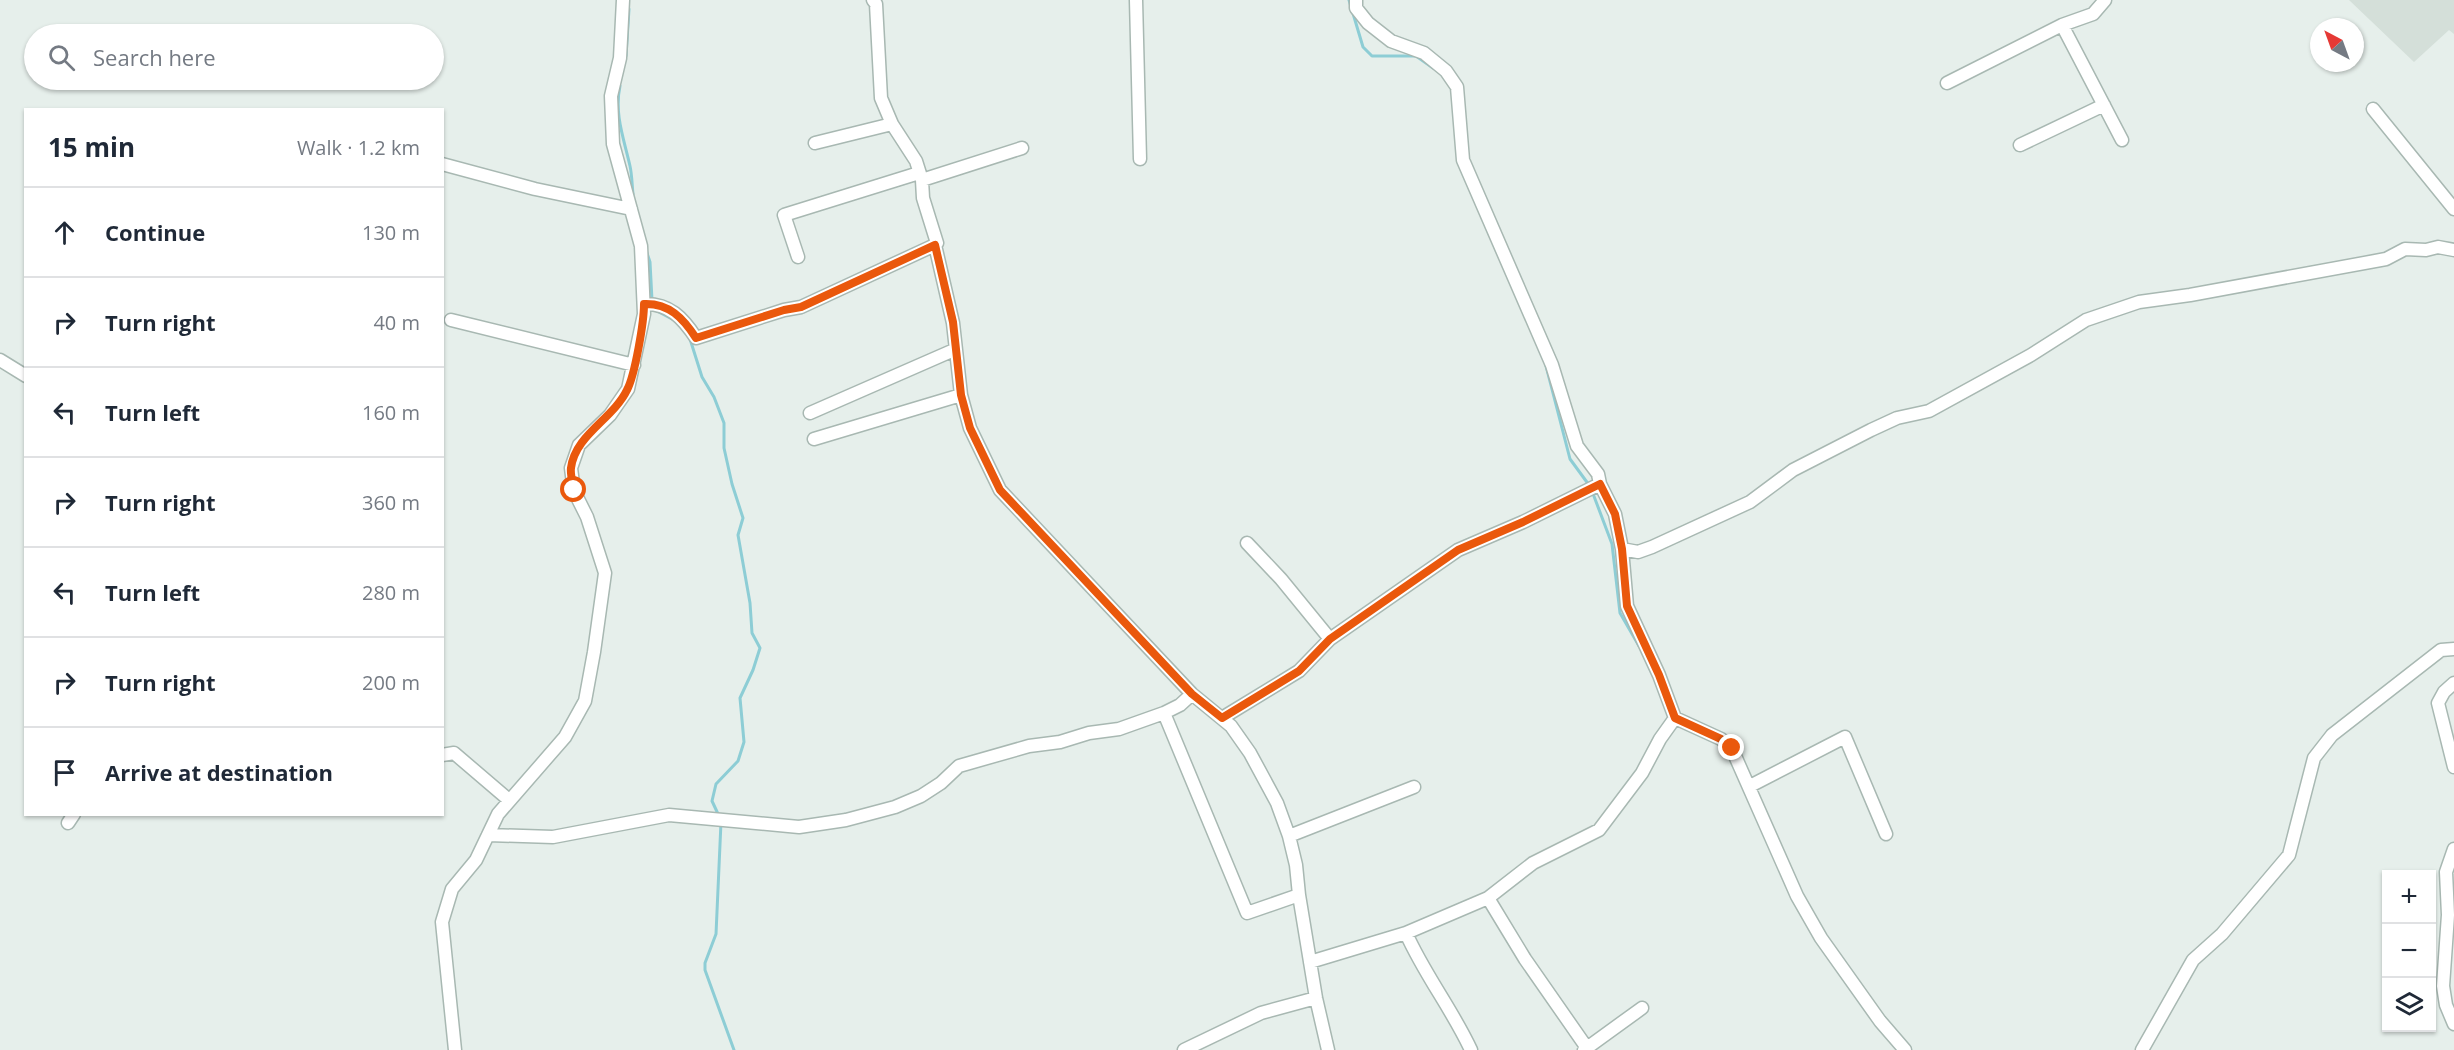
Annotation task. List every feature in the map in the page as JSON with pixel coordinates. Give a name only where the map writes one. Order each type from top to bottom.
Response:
[{"type":"street","points":[[455,1050],[442,922],[452,889],[476,860],[498,814],[565,737],[585,701],[605,573],[587,517],[574,490],[571,468],[579,445],[610,415],[628,389],[644,314],[641,246],[614,144],[611,96],[620,58],[623,0]]},
{"type":"street","points":[[873,0],[876,4],[881,98],[892,124],[916,161],[923,198],[937,243],[935,245],[953,322],[954,350],[961,395],[970,428],[1000,490],[1192,694],[1231,726],[1250,753],[1277,803],[1289,836],[1296,864],[1316,998],[1328,1050]]},
{"type":"street","points":[[1136,0],[1140,159]]},
{"type":"street","points":[[1356,0],[1356,8],[1368,23],[1391,41],[1424,52],[1446,71],[1457,87],[1463,160],[1552,365],[1577,446],[1598,474],[1600,484],[1615,514],[1622,549],[1627,606],[1659,675],[1675,718],[1721,739],[1732,748],[1797,896],[1821,938],[1880,1021],[1905,1050]]},
{"type":"street","points":[[1947,83],[2062,25],[2093,14],[2105,0]]},
{"type":"street","points":[[2062,25],[2122,140]]},
{"type":"street","points":[[2020,145],[2104,105]]},
{"type":"street","points":[[2373,109],[2454,209]]},
{"type":"street","points":[[814,143],[892,124]]},
{"type":"street","points":[[798,257],[784,215],[1022,148]]},
{"type":"street","points":[[444,165],[535,189],[631,209]]},
{"type":"street","points":[[644,304],[655,304],[683,318],[696,338],[774,313],[801,307],[935,245]]},
{"type":"street","points":[[1622,549],[1638,552],[1652,547],[1750,502],[1792,470],[1897,418],[1929,411],[2031,355],[2086,320],[2139,302],[2190,295],[2386,259],[2405,249],[2426,250],[2438,247],[2454,250]]},
{"type":"street","points":[[451,320],[634,365]]},
{"type":"street","points":[[810,413],[954,350]]},
{"type":"street","points":[[0,360],[24,375]]},
{"type":"street","points":[[814,439],[961,395]]},
{"type":"street","points":[[1222,718],[1299,671],[1330,639],[1458,550],[1523,522],[1600,484]]},
{"type":"street","points":[[1247,543],[1281,579],[1330,639]]},
{"type":"street","points":[[2142,1050],[2193,960],[2236,918],[2289,855],[2314,758],[2322,746],[2332,735],[2441,650],[2454,649]]},
{"type":"street","points":[[2454,683],[2444,692],[2438,703],[2454,767]]},
{"type":"street","points":[[488,836],[553,837],[669,815],[799,827],[846,820],[895,807],[921,796],[941,783],[959,766],[1029,746],[1060,742],[1089,733],[1119,729],[1164,713],[1180,705],[1192,694]]},
{"type":"street","points":[[1164,713],[1247,913],[1299,895]]},
{"type":"street","points":[[1310,962],[1406,933],[1488,898],[1533,863],[1599,830],[1642,773],[1660,739],[1675,718]]},
{"type":"street","points":[[1750,786],[1845,737],[1886,834]]},
{"type":"street","points":[[444,755],[454,753],[509,800]]},
{"type":"street","points":[[1289,836],[1414,787]]},
{"type":"street","points":[[2454,849],[2446,872],[2448,915],[2443,986],[2446,1005],[2454,1024]]},
{"type":"street","points":[[1488,898],[1525,959],[1586,1049],[1642,1008]]},
{"type":"street","points":[[1406,933],[1429,980],[1458,1021],[1470,1050]]},
{"type":"street","points":[[1184,1050],[1261,1013],[1316,998]]},
{"type":"shaded area","points":[[2349,0],[2454,0],[2454,34],[2449,30],[2414,62]]},
{"type":"waterway","points":[[1349,0],[1363,47],[1372,56],[1416,56],[1433,68]]},
{"type":"waterway","points":[[626,56],[629,9]]},
{"type":"waterway","points":[[620,86],[619,116],[631,169],[633,194]]},
{"type":"waterway","points":[[646,250],[650,262],[652,300]]},
{"type":"waterway","points":[[657,311],[672,319]]},
{"type":"waterway","points":[[690,339],[702,377],[714,397],[724,423],[724,448],[743,518],[738,535],[750,603],[752,633],[760,648],[740,698],[744,742],[738,761],[716,784],[712,801],[719,816]]},
{"type":"waterway","points":[[1546,366],[1570,459],[1589,485]]},
{"type":"waterway","points":[[1592,491],[1612,544],[1620,613],[1639,646]]},
{"type":"waterway","points":[[721,822],[716,934],[705,963],[705,970],[734,1050]]},
{"type":"route","points":[[574,490],[571,468],[579,445],[610,415],[628,389],[639,343],[644,304],[655,304],[683,318],[696,338],[784,310],[801,307],[935,245],[953,322],[954,350],[961,395],[970,428],[1000,490],[1192,694],[1222,718],[1299,671],[1330,639],[1458,550],[1523,522],[1600,484],[1615,514],[1622,549],[1627,606],[1659,675],[1675,718],[1721,739],[1732,748]]}]
